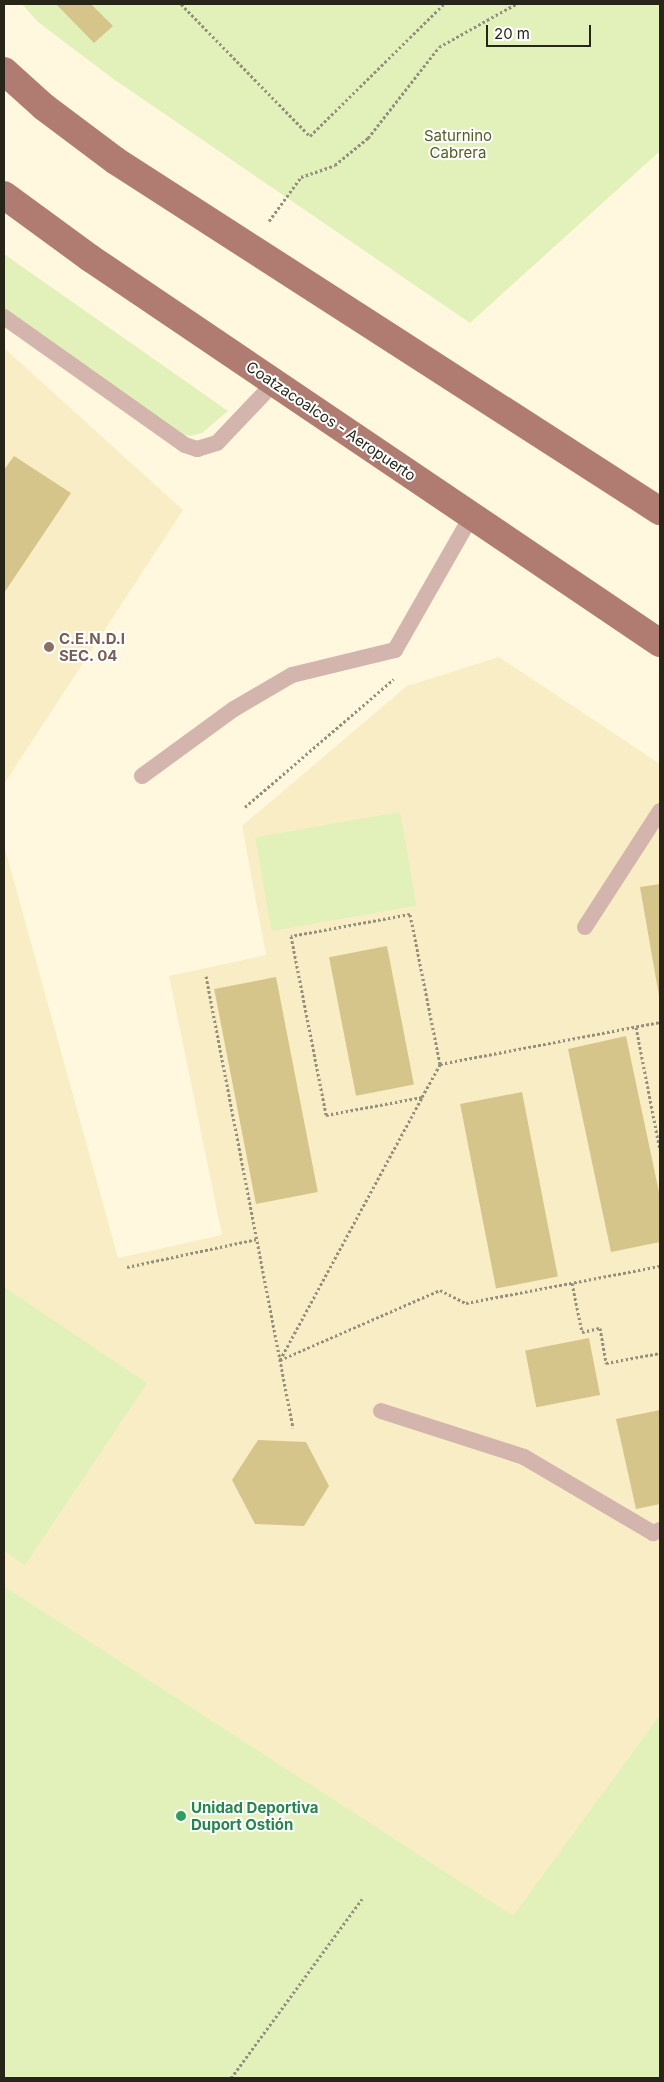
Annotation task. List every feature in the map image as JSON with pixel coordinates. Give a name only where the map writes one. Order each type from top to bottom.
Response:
[{"type":"main road","points":[[4,71],[44,107],[116,161],[660,511]]},
{"type":"main road","name":"Coatzacoalcos - Aeropuerto","points":[[4,196],[90,258],[660,643]]},
{"type":"lane","points":[[4,317],[178,439],[197,449],[217,443],[274,382]]},
{"type":"lane","points":[[142,776],[234,709],[292,675],[394,650],[472,517]]},
{"type":"lane","points":[[585,927],[660,811]]},
{"type":"lane","points":[[381,1411],[524,1457],[653,1533],[660,1530]]},
{"type":"path","points":[[181,4],[310,136],[444,4]]},
{"type":"path","points":[[250,246],[300,178],[335,166],[368,138],[439,46],[516,4]]},
{"type":"path","points":[[245,807],[410,665],[394,650]]},
{"type":"path","points":[[280,1360],[440,1064],[410,914],[291,936],[326,1115],[422,1096]]},
{"type":"path","points":[[206,976],[293,1428]]},
{"type":"path","points":[[440,1064],[660,1022]]},
{"type":"path","points":[[636,1027],[660,1150]]},
{"type":"path","points":[[127,1268],[256,1239]]},
{"type":"path","points":[[280,1360],[440,1290],[466,1303],[660,1266]]},
{"type":"path","points":[[572,1283],[582,1332],[600,1328],[606,1363],[660,1353]]},
{"type":"path","points":[[231,2078],[362,1899]]},
{"type":"shaded area","name":"C.E.N.D.I SEC. 04","points":[[4,348],[183,510],[4,784]]},
{"type":"shaded area","points":[[499,657],[660,764],[660,1715],[513,1917],[4,1586],[4,845],[118,1258],[222,1235],[169,976],[266,955],[242,826],[407,686]]},
{"type":"green space","name":"Saturnino Cabrera","points":[[22,4],[660,4],[660,151],[470,323],[112,78],[38,22]]},
{"type":"green space","points":[[4,254],[228,411],[202,433],[190,436],[176,433],[4,309]]},
{"type":"green space","points":[[400,812],[416,906],[272,931],[255,838]]},
{"type":"green space","points":[[4,1287],[147,1383],[25,1565],[4,1551]]},
{"type":"green space","name":"Unidad Deportiva Duport Ostión","points":[[4,1586],[513,1916],[660,1715],[660,2078],[4,2078]]},
{"type":"building","points":[[56,4],[91,4],[113,26],[94,43]]},
{"type":"building","points":[[14,456],[71,493],[4,593],[4,470]]},
{"type":"building","points":[[660,884],[660,996],[659,996],[640,887]]},
{"type":"building","points":[[387,946],[414,1084],[356,1096],[329,957]]},
{"type":"building","points":[[276,977],[318,1192],[256,1204],[214,989]]},
{"type":"building","points":[[626,1036],[660,1197],[660,1242],[611,1252],[568,1049]]},
{"type":"building","points":[[522,1092],[558,1277],[496,1289],[460,1104]]},
{"type":"building","points":[[589,1338],[600,1395],[536,1407],[525,1350]]},
{"type":"building","points":[[660,1410],[660,1504],[636,1509],[616,1419]]},
{"type":"building","points":[[258,1440],[306,1442],[329,1486],[304,1526],[255,1524],[232,1480]]},
{"type":"place","name":"C.E.N.D.I SEC. 04","points":[[49,647]]},
{"type":"place","name":"Unidad Deportiva Duport Ostión","points":[[181,1816]]}]
